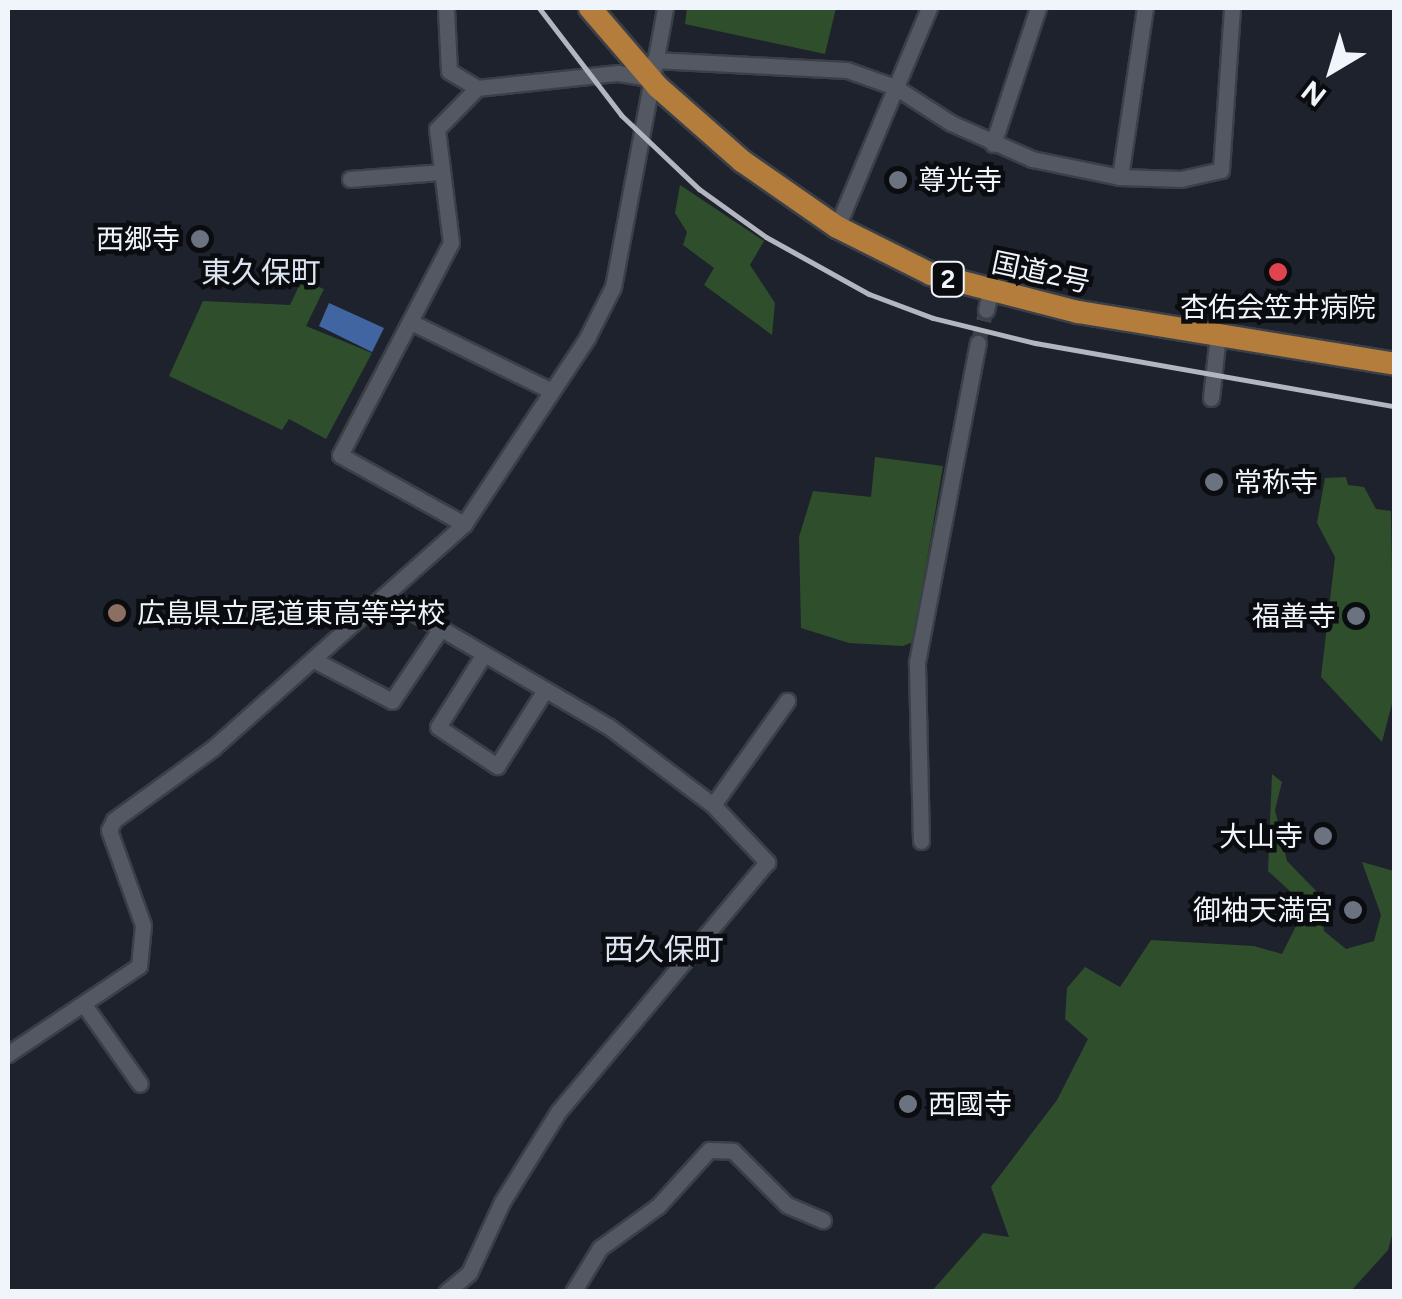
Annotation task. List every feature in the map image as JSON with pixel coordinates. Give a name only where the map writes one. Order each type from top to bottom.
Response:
[{"type":"highway","name":"国道2号","points":[[590,8],[742,161],[836,227],[988,302],[1394,364]]},
{"type":"street","points":[[446,8],[449,71],[477,88],[651,69],[846,70],[895,87],[993,144],[1060,168],[1120,178],[1181,180],[1221,170],[1232,8]]},
{"type":"street","points":[[8,1054],[85,1006],[139,966],[143,925],[108,830],[114,820],[213,748],[464,524],[550,390],[613,287],[664,8]]},
{"type":"street","points":[[836,227],[929,8]]},
{"type":"street","points":[[993,144],[1038,8]]},
{"type":"street","points":[[1120,178],[1145,8]]},
{"type":"street","points":[[464,524],[340,455],[451,242],[437,129],[477,88]]},
{"type":"street","points":[[350,180],[442,172]]},
{"type":"street","points":[[411,322],[550,390]]},
{"type":"street","points":[[1211,398],[1218,335]]},
{"type":"street","points":[[921,842],[917,662],[978,343]]},
{"type":"street","points":[[386,597],[608,726],[713,804],[765,855],[765,869],[558,1112],[502,1202],[468,1272],[446,1292]]},
{"type":"street","points":[[314,660],[392,701],[440,628]]},
{"type":"street","points":[[484,654],[438,727],[497,766],[545,690]]},
{"type":"street","points":[[713,804],[788,701]]},
{"type":"street","points":[[85,1006],[140,1084]]},
{"type":"street","points":[[573,1292],[600,1248],[658,1206],[708,1150],[733,1150],[786,1205],[822,1220]]},
{"type":"green space","points":[[687,8],[836,8],[825,54],[685,24]]},
{"type":"green space","points":[[680,185],[764,241],[750,265],[775,303],[772,335],[704,285],[714,268],[683,245],[687,232],[675,213]]},
{"type":"green space","points":[[302,280],[324,289],[306,326],[372,353],[326,439],[289,419],[282,430],[169,376],[203,301],[290,305]]},
{"type":"green space","points":[[875,457],[943,466],[913,642],[903,646],[849,643],[801,628],[799,537],[813,491],[871,497]]},
{"type":"green space","name":"福善寺","points":[[1346,477],[1348,485],[1364,487],[1376,509],[1391,511],[1394,696],[1382,742],[1321,677],[1335,557],[1317,523],[1325,478]]},
{"type":"green space","points":[[1272,774],[1282,782],[1275,810],[1287,861],[1321,896],[1324,931],[1346,949],[1374,941],[1381,915],[1362,862],[1394,871],[1394,1228],[1388,1250],[1351,1291],[932,1291],[983,1233],[1009,1237],[991,1187],[1057,1100],[1088,1039],[1065,1019],[1067,988],[1085,967],[1120,987],[1151,940],[1254,946],[1282,954],[1306,906],[1268,871]]},
{"type":"water","points":[[329,303],[384,328],[372,352],[319,326]]},
{"type":"tunnel","points":[[978,343],[986,310]]},
{"type":"railway","points":[[539,8],[621,115],[699,189],[766,237],[869,294],[933,318],[1035,343],[1394,406]]},
{"type":"place","name":"尊光寺","points":[[898,180]]},
{"type":"place","name":"西郷寺","points":[[200,239]]},
{"type":"place","name":"杏佑会笠井病院","points":[[1278,272]]},
{"type":"place","name":"常称寺","points":[[1214,482]]},
{"type":"place","name":"広島県立尾道東高等学校","points":[[117,613]]},
{"type":"place","name":"福善寺","points":[[1356,616]]},
{"type":"place","name":"大山寺","points":[[1323,836]]},
{"type":"place","name":"御袖天満宮","points":[[1353,910]]},
{"type":"place","name":"西國寺","points":[[908,1104]]},
{"type":"district","name":"東久保町","points":[[261,273]]},
{"type":"district","name":"西久保町","points":[[664,950]]}]
